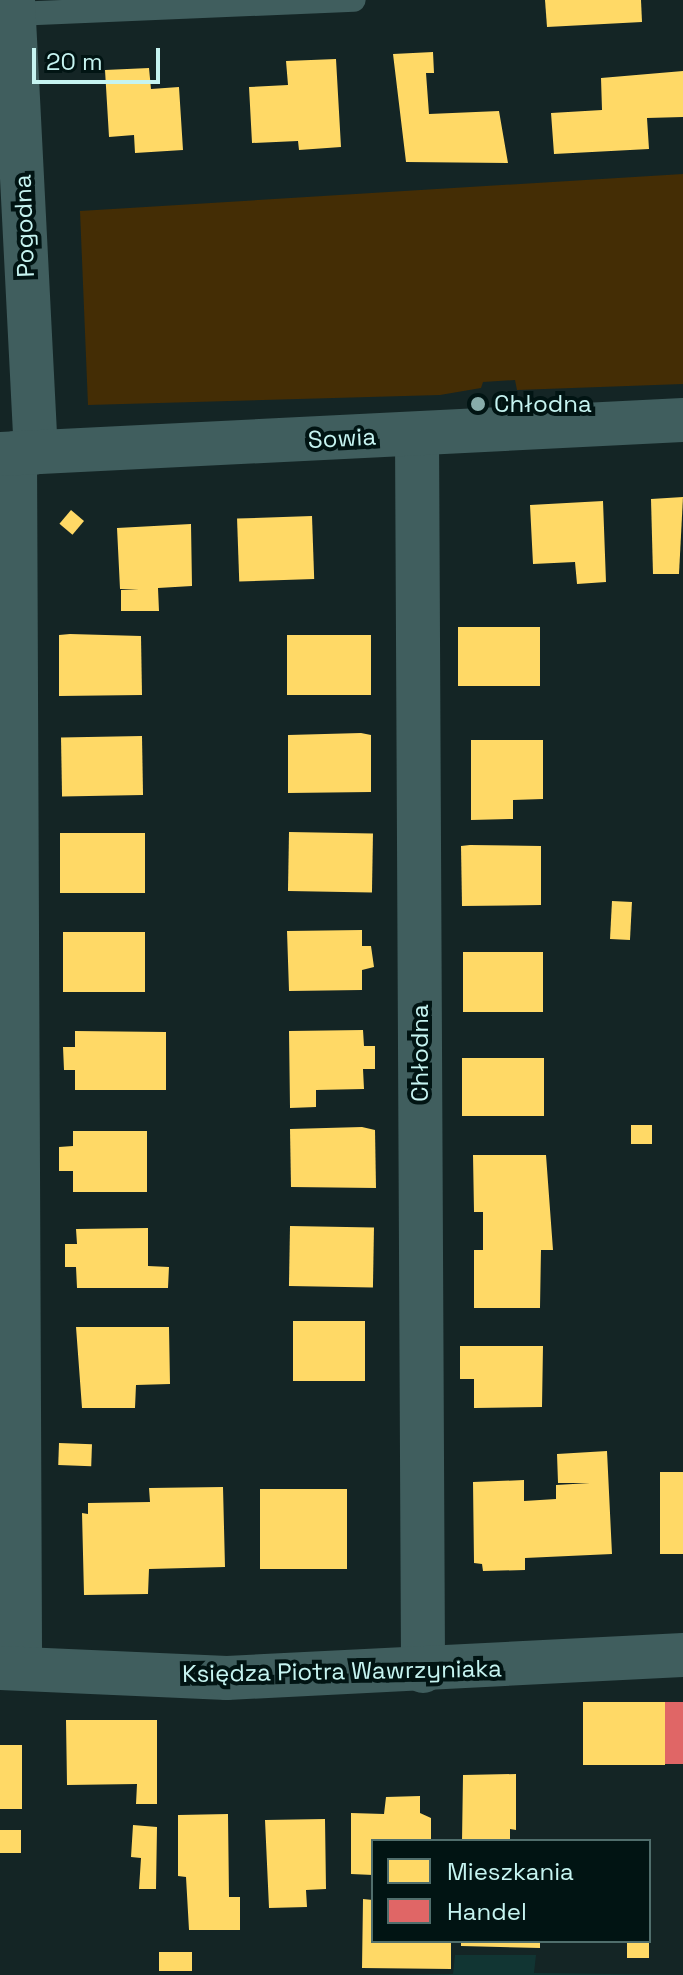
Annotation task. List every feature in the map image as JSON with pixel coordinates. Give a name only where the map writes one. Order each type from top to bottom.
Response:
[{"type":"street","name":"Pogodna","points":[[10,1668],[17,453],[10,117],[14,7]]},
{"type":"street","name":"Sowia","points":[[17,453],[683,420]]},
{"type":"street","name":"Chłodna","points":[[417,434],[423,1671]]},
{"type":"street","name":"Księdza Piotra Wawrzyniaka","points":[[10,1668],[227,1678],[423,1671],[683,1655]]},
{"type":"lane","points":[[14,7],[354,0]]},
{"type":"shaded area","points":[[683,174],[683,384],[517,390],[515,380],[483,382],[481,388],[440,395],[88,405],[80,211]]},
{"type":"shaded area","points":[[455,1955],[536,1955],[534,1973],[683,1975],[386,1975],[453,1974]]},
{"type":"building: Mieszkania","points":[[545,0],[641,0],[642,22],[547,27]]},
{"type":"building: Mieszkania","points":[[433,52],[434,73],[426,73],[429,114],[499,111],[508,163],[406,162],[393,54]]},
{"type":"building: Mieszkania","points":[[336,59],[341,147],[299,150],[298,141],[252,143],[249,87],[288,85],[286,61]]},
{"type":"building: Mieszkania","points":[[149,68],[151,89],[179,87],[183,150],[135,153],[134,135],[109,137],[105,70]]},
{"type":"building: Mieszkania","points":[[683,71],[683,117],[647,118],[649,149],[554,154],[551,113],[602,110],[601,78]]},
{"type":"building: Mieszkania","points":[[683,497],[679,574],[653,574],[651,499]]},
{"type":"building: Mieszkania","points":[[603,501],[606,582],[577,584],[575,562],[533,564],[530,505]]},
{"type":"building: Mieszkania","points":[[71,510],[84,521],[72,535],[59,524]]},
{"type":"building: Mieszkania","points":[[312,516],[314,579],[239,582],[237,519]]},
{"type":"building: Mieszkania","points":[[191,524],[192,586],[158,588],[159,611],[121,611],[121,590],[139,589],[120,589],[117,528]]},
{"type":"building: Mieszkania","points":[[458,627],[540,627],[540,686],[458,686]]},
{"type":"building: Mieszkania","points":[[59,635],[141,636],[142,695],[59,696]]},
{"type":"building: Mieszkania","points":[[287,635],[371,635],[371,695],[287,695]]},
{"type":"building: Mieszkania","points":[[288,735],[371,735],[371,792],[288,793]]},
{"type":"building: Mieszkania","points":[[142,736],[143,795],[62,796],[61,737]]},
{"type":"building: Mieszkania","points":[[471,740],[543,740],[543,799],[513,800],[513,819],[471,820]]},
{"type":"building: Mieszkania","points":[[289,832],[373,833],[372,892],[288,891]]},
{"type":"building: Mieszkania","points":[[60,833],[145,833],[145,893],[60,893]]},
{"type":"building: Mieszkania","points":[[461,846],[541,846],[541,905],[462,906]]},
{"type":"building: Mieszkania","points":[[612,901],[632,902],[630,940],[610,939]]},
{"type":"building: Mieszkania","points":[[362,930],[362,946],[371,946],[374,967],[362,970],[362,990],[289,991],[287,931]]},
{"type":"building: Mieszkania","points":[[63,932],[145,932],[145,992],[63,992]]},
{"type":"building: Mieszkania","points":[[463,952],[543,952],[543,1012],[463,1012]]},
{"type":"building: Mieszkania","points":[[363,1030],[364,1046],[375,1046],[375,1069],[363,1069],[364,1089],[316,1090],[316,1107],[290,1108],[289,1031]]},
{"type":"building: Mieszkania","points":[[75,1031],[166,1032],[166,1090],[75,1090],[75,1070],[64,1070],[63,1047],[75,1047]]},
{"type":"building: Mieszkania","points":[[462,1058],[544,1058],[544,1116],[462,1116]]},
{"type":"building: Mieszkania","points":[[631,1125],[652,1125],[652,1144],[631,1144]]},
{"type":"building: Mieszkania","points":[[362,1127],[375,1130],[376,1188],[291,1187],[290,1129]]},
{"type":"building: Mieszkania","points":[[73,1131],[147,1131],[147,1192],[73,1192],[73,1171],[59,1171],[59,1147],[73,1146]]},
{"type":"building: Mieszkania","points":[[473,1155],[546,1155],[553,1250],[541,1250],[540,1308],[474,1308],[474,1250],[483,1250],[483,1212],[474,1212]]},
{"type":"building: Mieszkania","points":[[290,1226],[374,1227],[373,1287],[289,1286]]},
{"type":"building: Mieszkania","points":[[148,1228],[148,1266],[169,1267],[168,1288],[77,1288],[76,1267],[65,1267],[65,1244],[77,1244],[76,1229]]},
{"type":"building: Mieszkania","points":[[293,1321],[365,1321],[365,1381],[293,1381]]},
{"type":"building: Mieszkania","points":[[76,1327],[169,1327],[170,1384],[136,1385],[135,1408],[82,1408]]},
{"type":"building: Mieszkania","points":[[460,1346],[543,1346],[542,1407],[474,1408],[474,1379],[460,1379]]},
{"type":"building: Mieszkania","points":[[59,1443],[92,1444],[91,1466],[58,1465]]},
{"type":"building: Mieszkania","points":[[607,1451],[612,1554],[525,1558],[525,1570],[483,1571],[482,1564],[474,1563],[473,1482],[524,1480],[524,1501],[556,1499],[556,1485],[590,1483],[558,1483],[557,1454]]},
{"type":"building: Mieszkania","points":[[660,1472],[683,1472],[683,1554],[660,1554]]},
{"type":"building: Mieszkania","points":[[223,1487],[225,1567],[149,1569],[148,1594],[84,1595],[82,1513],[88,1514],[88,1503],[150,1502],[149,1488]]},
{"type":"building: Mieszkania","points":[[260,1489],[347,1489],[347,1569],[260,1569]]},
{"type":"building: Mieszkania","points":[[583,1702],[665,1702],[665,1765],[583,1765]]},
{"type":"building: Mieszkania","points":[[66,1720],[157,1720],[157,1804],[136,1804],[137,1784],[67,1785]]},
{"type":"building: Mieszkania","points":[[0,1745],[22,1745],[22,1809],[0,1809]]},
{"type":"building: Mieszkania","points":[[516,1774],[516,1830],[510,1829],[510,1839],[462,1839],[463,1775]]},
{"type":"building: Mieszkania","points":[[420,1796],[420,1813],[431,1818],[431,1839],[371,1839],[371,1875],[351,1874],[351,1813],[384,1814],[386,1797]]},
{"type":"building: Mieszkania","points":[[228,1814],[229,1897],[240,1897],[240,1930],[189,1930],[186,1877],[178,1876],[178,1815]]},
{"type":"building: Mieszkania","points":[[325,1819],[326,1889],[306,1890],[307,1907],[269,1908],[265,1820]]},
{"type":"building: Mieszkania","points":[[133,1825],[157,1827],[156,1889],[139,1889],[141,1858],[131,1857]]},
{"type":"building: Mieszkania","points":[[0,1830],[21,1830],[21,1853],[0,1853]]},
{"type":"building: Mieszkania","points":[[363,1899],[371,1900],[371,1943],[451,1943],[451,1969],[362,1968]]},
{"type":"building: Mieszkania","points":[[461,1943],[540,1943],[540,1948],[461,1946]]},
{"type":"building: Mieszkania","points":[[627,1943],[649,1943],[649,1958],[627,1958]]},
{"type":"building: Mieszkania","points":[[159,1952],[192,1952],[192,1971],[159,1971]]},
{"type":"building: Handel","points":[[665,1702],[683,1702],[683,1764],[665,1764]]},
{"type":"place","name":"Chłodna","points":[[478,404]]}]
